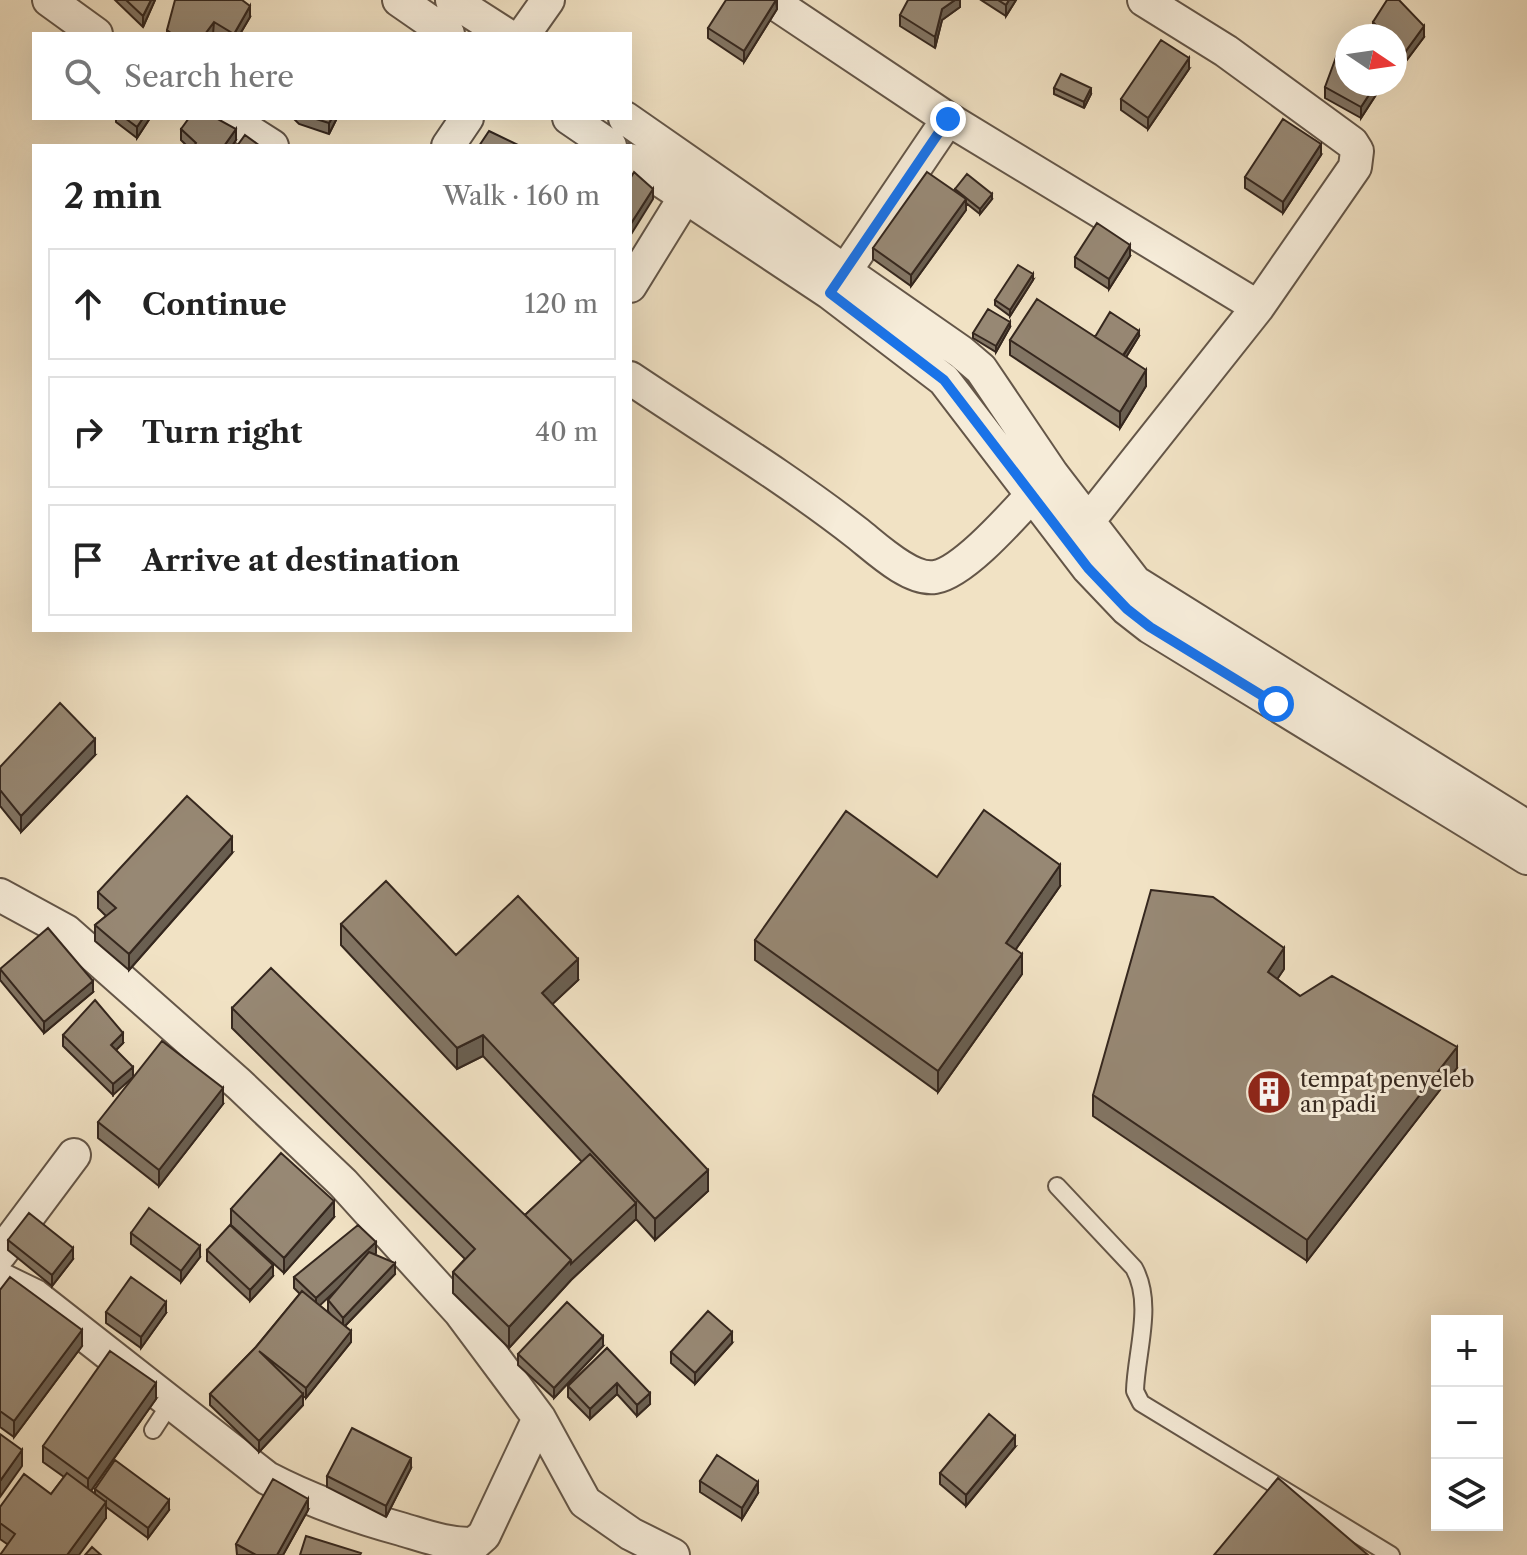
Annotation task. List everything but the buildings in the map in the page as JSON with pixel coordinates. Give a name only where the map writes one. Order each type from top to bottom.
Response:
[{"type":"street","points":[[49,0],[93,32]]},
{"type":"street","points":[[399,0],[445,32]]},
{"type":"street","points":[[452,0],[502,32]]},
{"type":"street","points":[[525,32],[548,0]]},
{"type":"street","points":[[770,0],[948,119],[1258,307]]},
{"type":"street","points":[[1079,533],[1258,307],[1355,167],[1357,151],[1352,143],[1226,51],[1144,0]]},
{"type":"street","points":[[838,282],[948,119]]},
{"type":"street","points":[[231,120],[269,144]]},
{"type":"street","points":[[449,144],[466,120]]},
{"type":"street","points":[[572,120],[607,144]]},
{"type":"street","points":[[628,120],[838,282],[944,380],[1041,485],[1079,533],[1135,582],[1435,786],[1527,858]]},
{"type":"street","points":[[632,161],[685,197],[961,352],[981,369],[1041,485]]},
{"type":"street","points":[[632,283],[685,197]]},
{"type":"street","points":[[944,380],[961,352]]},
{"type":"street","points":[[632,379],[833,514],[916,575],[936,577],[966,561],[1041,485]]},
{"type":"street","points":[[1435,786],[1527,827]]},
{"type":"street","points":[[0,895],[66,931],[228,1074],[343,1183],[460,1312],[539,1418],[585,1502],[631,1534],[673,1555]]},
{"type":"street","points":[[0,1254],[74,1155]]},
{"type":"street","points":[[0,1279],[35,1296],[267,1478],[308,1499],[355,1516],[445,1542],[474,1544],[484,1535],[539,1418]]},
{"type":"lane","points":[[1057,1186],[1134,1268],[1141,1281],[1144,1302],[1135,1391],[1141,1403],[1391,1555]]},
{"type":"lane","points":[[153,1430],[172,1401]]},
{"type":"place","name":"tempat penyeleb an padi","points":[[1269,1092]]},
{"type":"route","points":[[948,119],[830,293],[944,380],[1088,568],[1127,609],[1150,627],[1276,704]]}]
